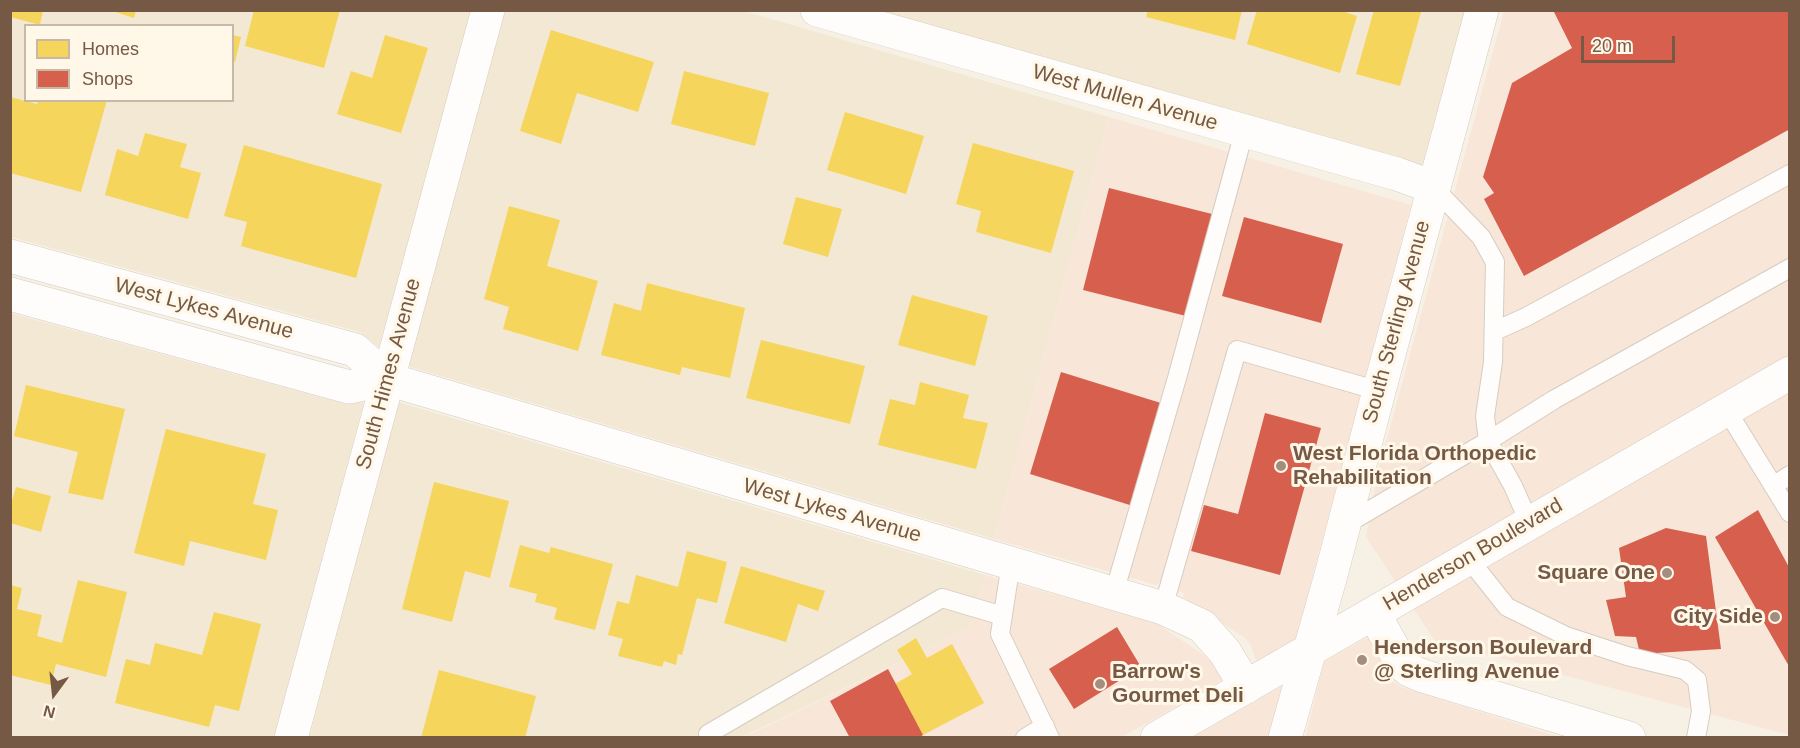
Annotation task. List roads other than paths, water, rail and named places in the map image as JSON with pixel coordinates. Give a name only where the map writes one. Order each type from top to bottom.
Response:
[{"type":"street","name":"South Himes Avenue","points":[[291,738],[488,10]]},
{"type":"street","name":"West Mullen Avenue","points":[[817,10],[1398,174],[1433,187]]},
{"type":"street","name":"South Sterling Avenue","points":[[1285,738],[1331,575],[1482,10]]},
{"type":"street","name":"West Lykes Avenue","points":[[10,256],[355,350],[387,379],[1162,608],[1202,626],[1225,652],[1245,687]]},
{"type":"street","name":"West Lykes Avenue","points":[[10,294],[350,387],[387,379]]},
{"type":"street","name":"Henderson Boulevard","points":[[1157,738],[1790,373]]},
{"type":"street","points":[[1374,614],[1395,653],[1409,670],[1575,730],[1629,738]]},
{"type":"lane","points":[[1114,593],[1244,132]]},
{"type":"lane","points":[[1495,331],[1526,317],[1790,174]]},
{"type":"lane","points":[[1433,187],[1481,237],[1495,262],[1495,331],[1485,416],[1488,441],[1513,486],[1529,522]]},
{"type":"lane","points":[[1343,526],[1555,399],[1790,268]]},
{"type":"lane","points":[[1162,608],[1237,350],[1379,390]]},
{"type":"lane","points":[[1726,409],[1790,513]]},
{"type":"lane","points":[[1773,486],[1790,476]]},
{"type":"lane","points":[[1468,558],[1507,607],[1566,636],[1627,656],[1685,670],[1697,680],[1701,711],[1696,738]]},
{"type":"lane","points":[[1022,567],[1003,616],[1000,634],[1048,732],[1025,738]]},
{"type":"lane","points":[[710,738],[708,734],[942,598],[1003,616]]},
{"type":"place","name":"West Florida Orthopedic Rehabilitation","points":[[1281,466]]},
{"type":"place","name":"Square One","points":[[1667,573]]},
{"type":"place","name":"City Side","points":[[1775,617]]},
{"type":"place","name":"Henderson Boulevard @ Sterling Avenue","points":[[1362,660]]},
{"type":"place","name":"Barrow's Gourmet Deli","points":[[1100,684]]}]
